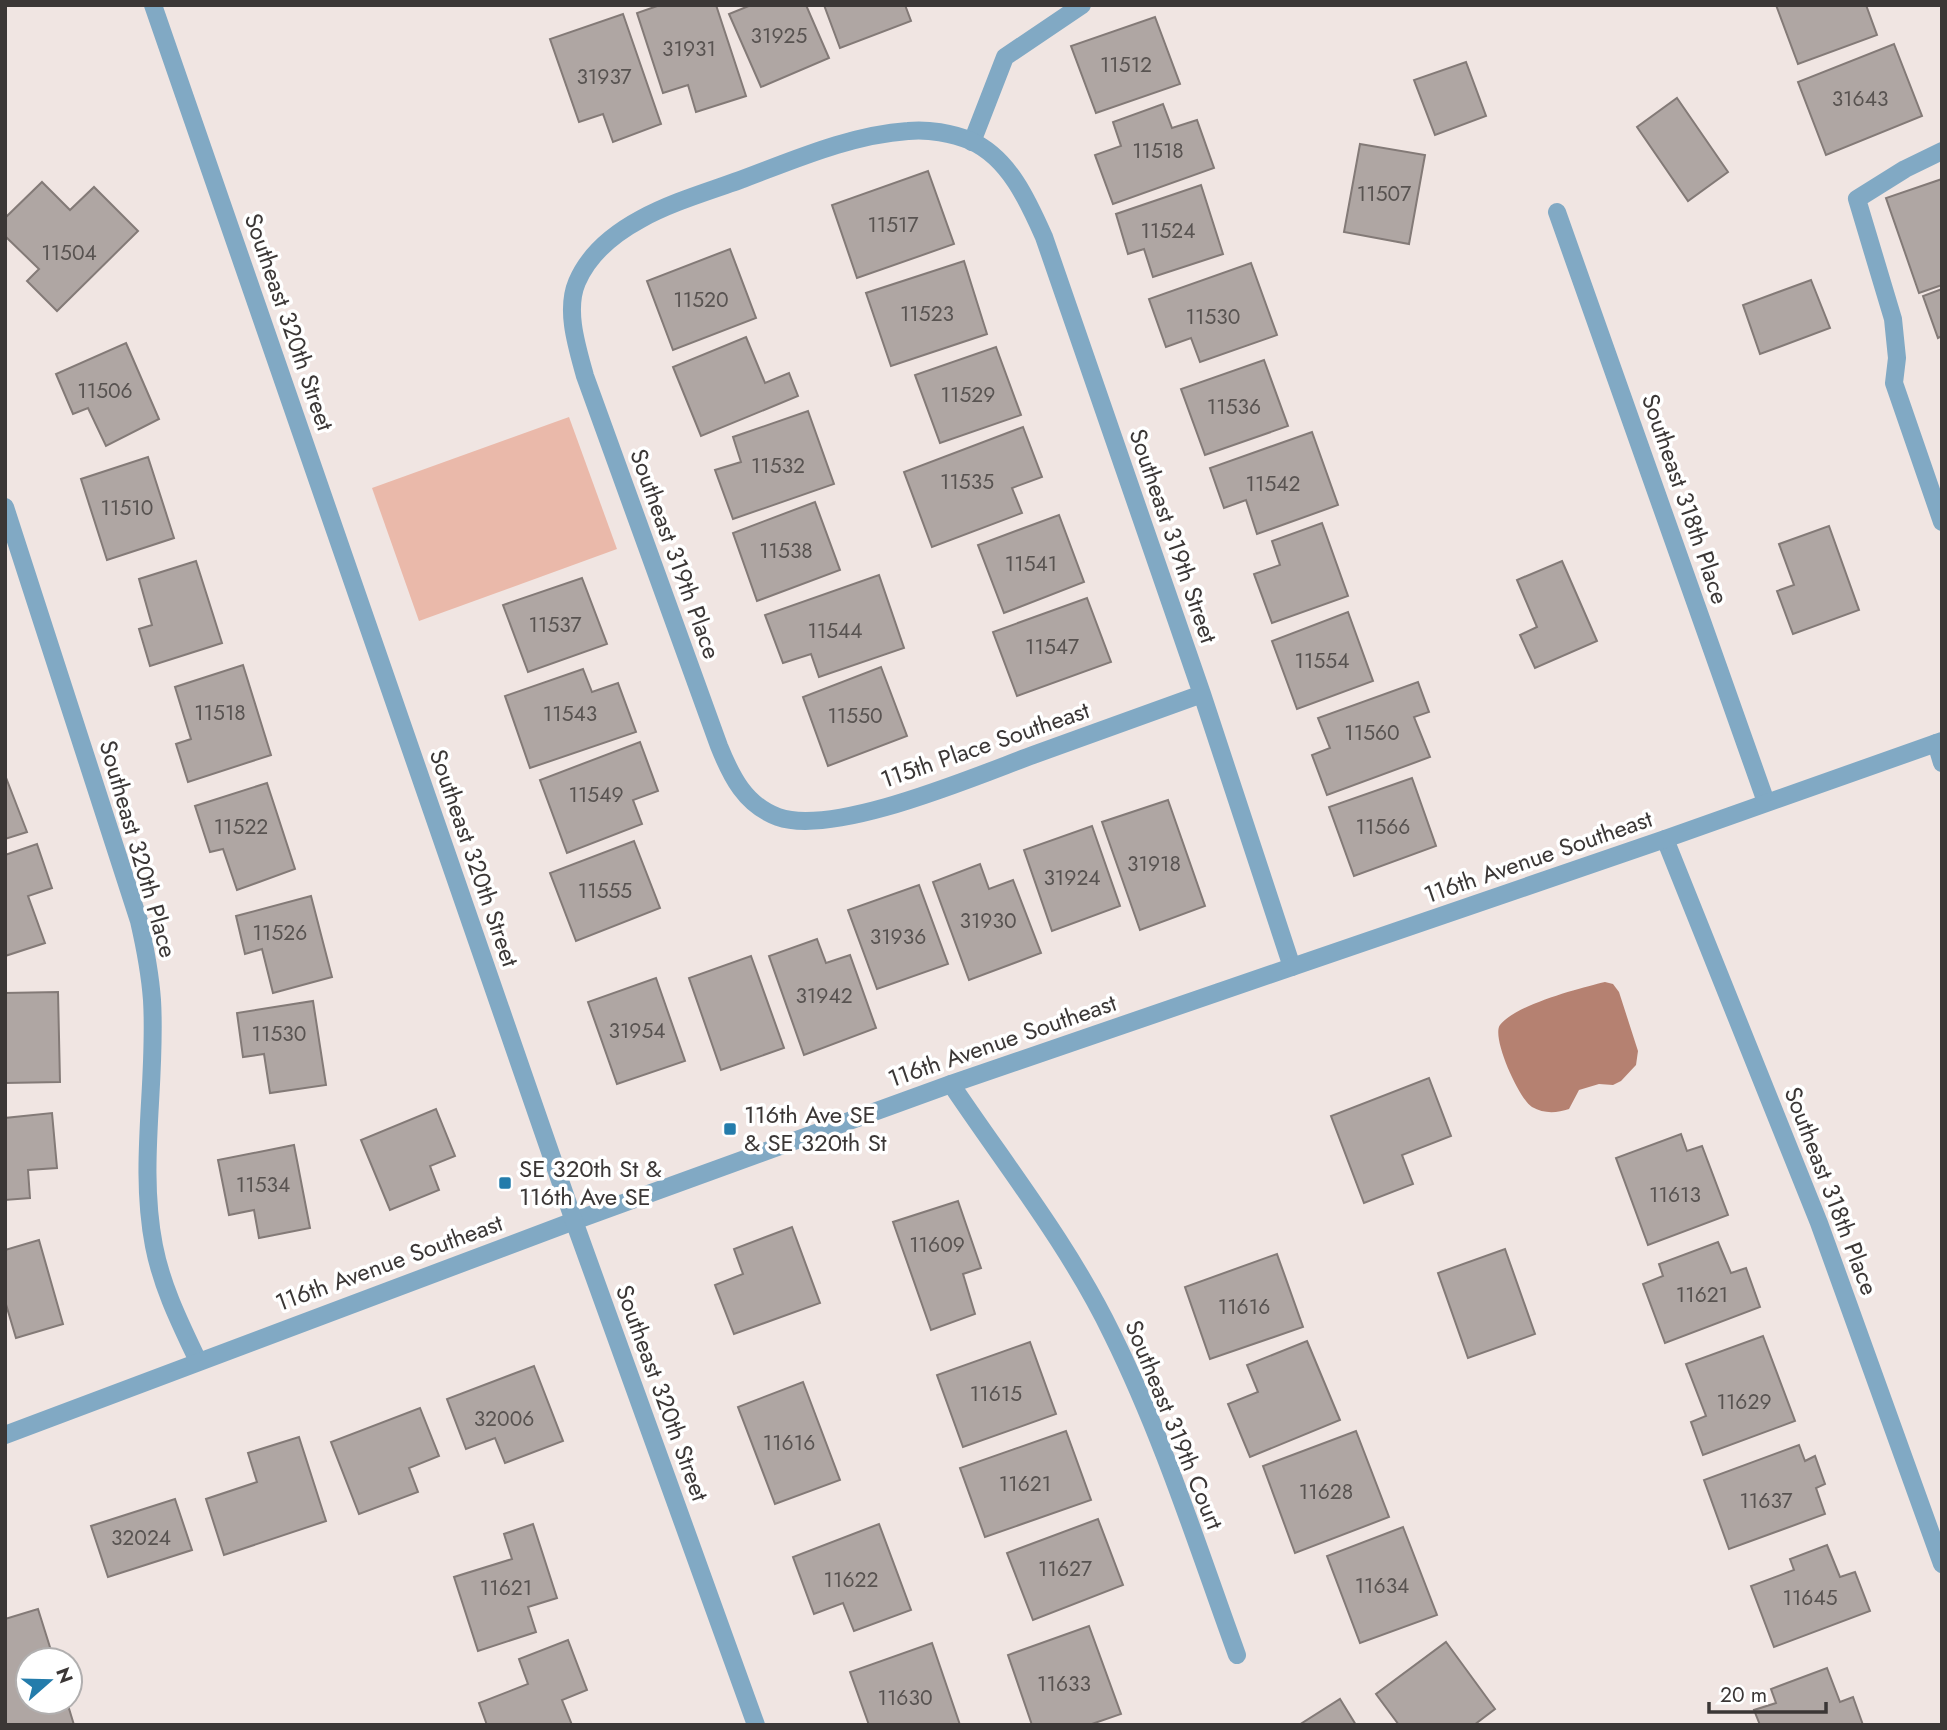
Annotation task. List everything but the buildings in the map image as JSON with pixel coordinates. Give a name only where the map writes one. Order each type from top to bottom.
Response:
[{"type":"street","name":"Southeast 320th Street","points":[[153,5],[574,1221],[756,1725]]},
{"type":"street","points":[[972,142],[1005,57],[1082,5]]},
{"type":"street","name":"Southeast 319th Street","points":[[576,284],[590,259],[641,219],[677,203],[820,151],[864,138],[909,130],[940,132],[972,142],[998,160],[1015,181],[1044,237],[1202,694],[1292,967]]},
{"type":"street","points":[[1942,151],[1857,199],[1892,319],[1897,358],[1894,383],[1942,522]]},
{"type":"street","name":"Southeast 318th Place","points":[[1557,212],[1766,802]]},
{"type":"street","name":"Southeast 319th Place","points":[[576,284],[573,312],[576,343],[585,376],[711,726],[738,787],[751,801],[779,818]]},
{"type":"street","name":"Southeast 320th Place","points":[[7,515],[139,921],[146,952],[152,1002],[147,1176],[154,1246],[175,1313],[198,1361]]},
{"type":"street","name":"115th Place Southeast","points":[[779,818],[818,821],[886,807],[1202,694]]},
{"type":"street","name":"116th Avenue Southeast","points":[[5,1435],[574,1221],[951,1084],[1939,742]]},
{"type":"street","points":[[1939,742],[1942,763]]},
{"type":"street","name":"Southeast 318th Place","points":[[1665,839],[1819,1223],[1942,1564]]},
{"type":"street","name":"Southeast 319th Court","points":[[951,1084],[1076,1269],[1112,1333],[1150,1418],[1237,1655]]},
{"type":"shaded area","points":[[569,417],[617,549],[419,621],[372,488]]},
{"type":"shaded area","points":[[1605,982],[1613,984],[1619,992],[1638,1051],[1636,1065],[1621,1081],[1613,1085],[1599,1084],[1579,1090],[1569,1109],[1550,1112],[1532,1107],[1520,1092],[1508,1067],[1499,1042],[1500,1025],[1533,1004]]},
{"type":"place","name":"116th Ave SE & SE 320th St","points":[[730,1129]]},
{"type":"place","name":"SE 320th St & 116th Ave SE","points":[[505,1183]]}]
